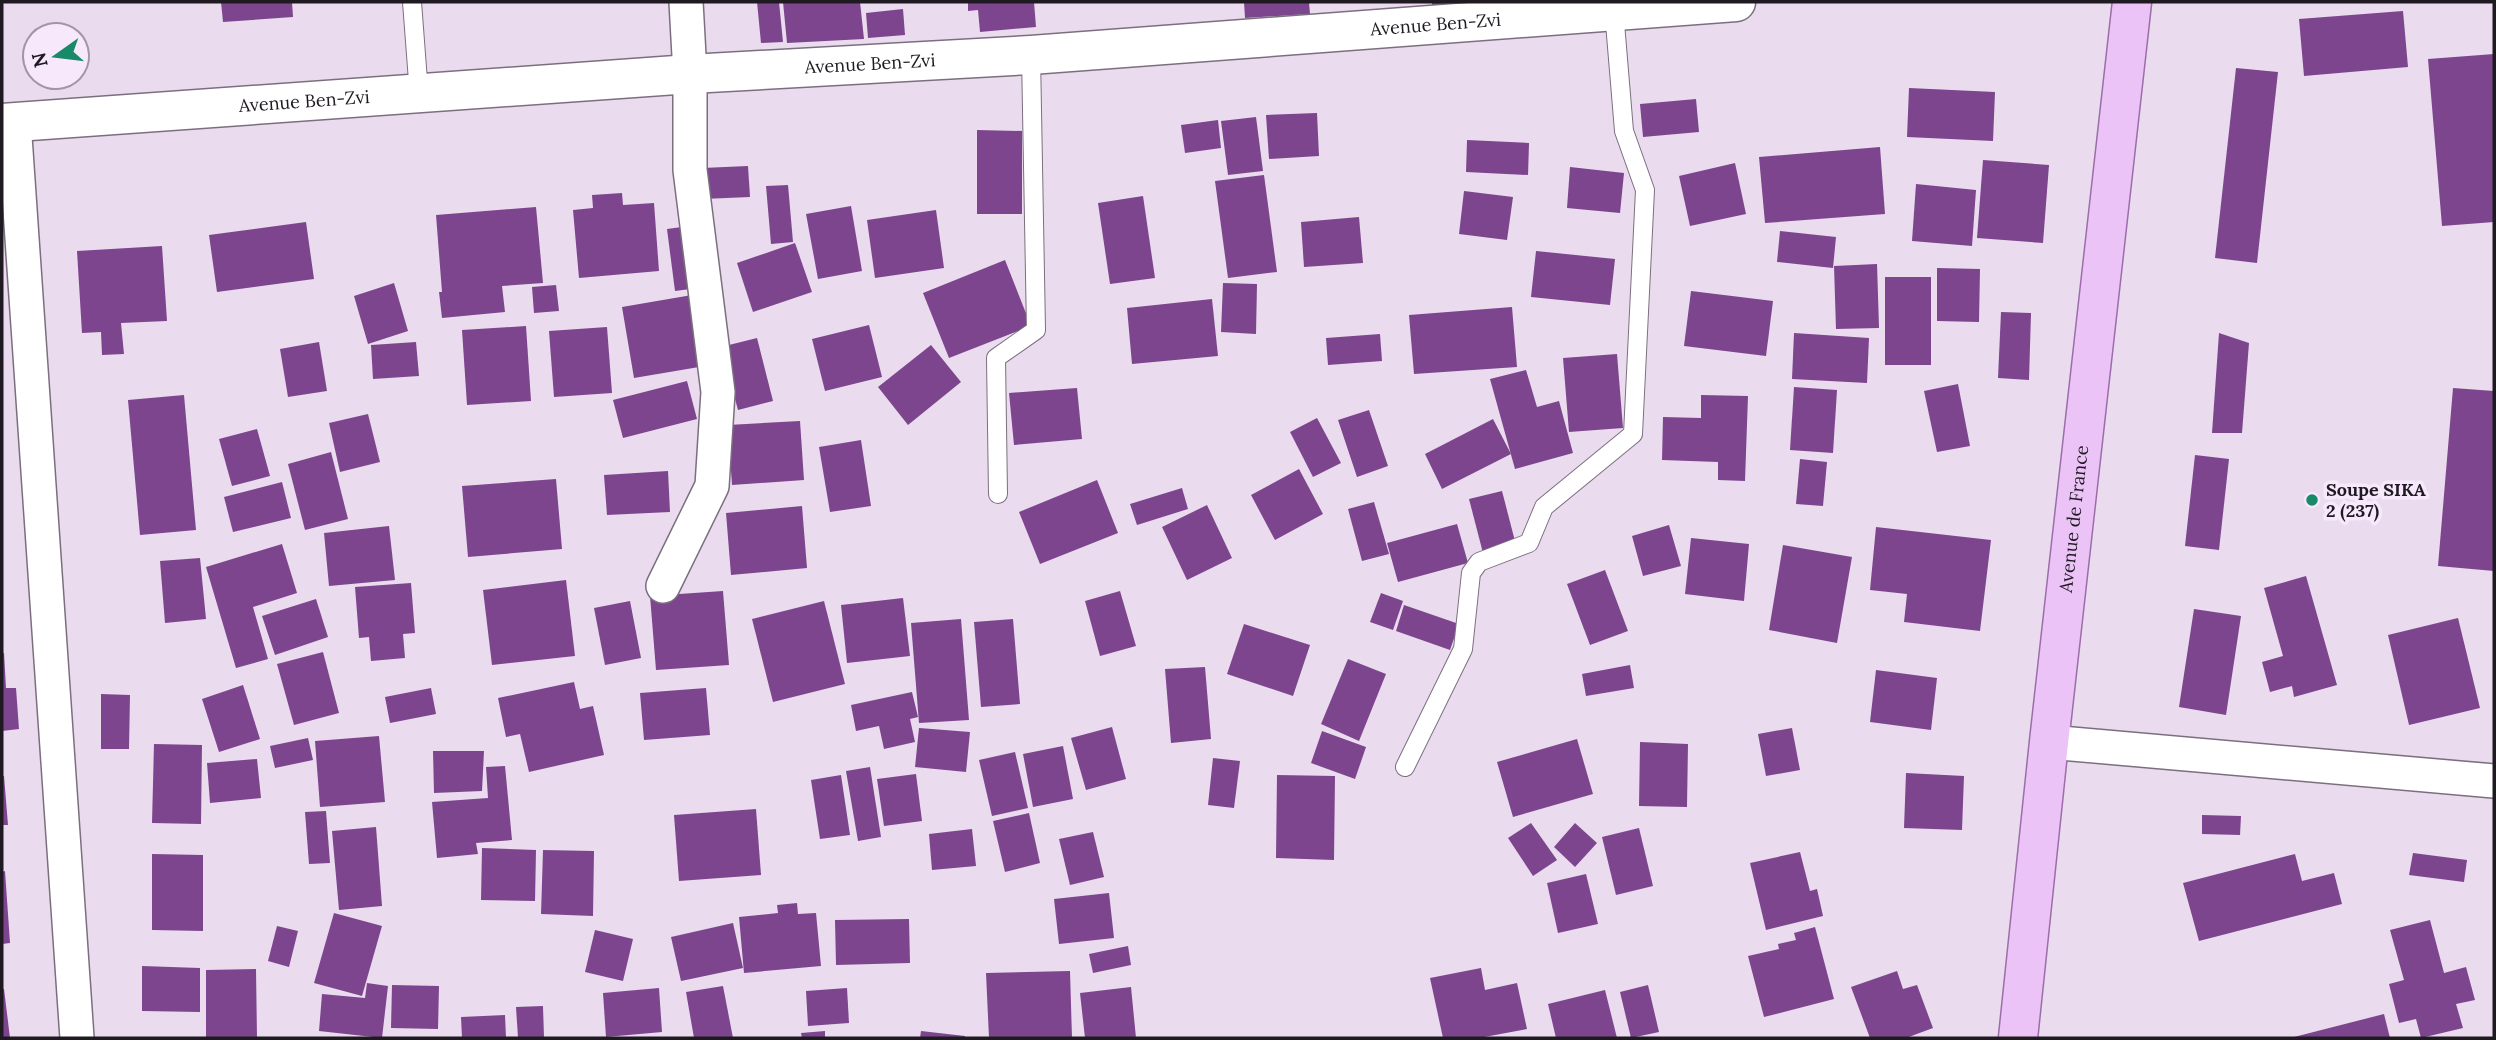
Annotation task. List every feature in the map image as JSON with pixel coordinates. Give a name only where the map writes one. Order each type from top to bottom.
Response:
[{"type":"main road","name":"Avenue de France","points":[[2018,1038],[2132,2]]},
{"type":"street","points":[[663,586],[712,486],[718,392],[691,170],[686,2]]},
{"type":"street","name":"Avenue Ben-Zvi","points":[[8,122],[690,74],[1031,55],[1736,2]]},
{"type":"street","points":[[8,122],[77,1038]]},
{"type":"street","points":[[2049,742],[2494,781]]},
{"type":"lane","points":[[412,2],[419,94]]},
{"type":"lane","points":[[1405,766],[1463,649],[1471,573],[1479,562],[1529,543],[1544,507],[1633,434],[1645,190],[1624,131],[1614,11]]},
{"type":"lane","points":[[998,494],[996,358],[1036,330],[1031,55]]},
{"type":"building","points":[[221,2],[292,2],[293,17],[223,22]]},
{"type":"building","points":[[757,2],[779,2],[783,42],[761,43]]},
{"type":"building","points":[[783,2],[860,2],[864,39],[787,43]]},
{"type":"building","points":[[968,2],[1034,2],[1036,27],[980,32],[978,10],[968,11]]},
{"type":"building","points":[[1244,2],[1309,2],[1310,14],[1245,18]]},
{"type":"building","points":[[1432,2],[1466,2],[1466,4],[1432,6]]},
{"type":"building","points":[[903,9],[905,35],[868,38],[866,13]]},
{"type":"building","points":[[2403,11],[2408,67],[2304,76],[2299,19]]},
{"type":"building","points":[[2494,54],[2494,222],[2442,226],[2428,59]]},
{"type":"building","points":[[2236,68],[2278,72],[2257,263],[2215,258]]},
{"type":"building","points":[[1909,88],[1995,92],[1993,141],[1907,137]]},
{"type":"building","points":[[1696,99],[1699,132],[1643,137],[1640,104]]},
{"type":"building","points":[[1317,113],[1319,156],[1269,159],[1266,115]]},
{"type":"building","points":[[1256,117],[1263,171],[1228,175],[1221,121]]},
{"type":"building","points":[[1218,120],[1221,148],[1185,153],[1181,125]]},
{"type":"building","points":[[977,130],[1022,131],[1022,214],[977,214]]},
{"type":"building","points":[[1467,140],[1529,143],[1528,175],[1466,172]]},
{"type":"building","points":[[1880,147],[1885,214],[1765,223],[1759,157]]},
{"type":"building","points":[[1983,160],[2049,165],[2043,243],[1977,238]]},
{"type":"building","points":[[1735,163],[1746,214],[1690,226],[1679,176]]},
{"type":"building","points":[[748,166],[750,197],[703,199],[702,168]]},
{"type":"building","points":[[1570,167],[1624,173],[1620,213],[1567,208]]},
{"type":"building","points":[[1264,175],[1277,272],[1228,278],[1215,181]]},
{"type":"building","points":[[1916,184],[1976,190],[1972,246],[1912,241]]},
{"type":"building","points":[[788,185],[793,242],[771,244],[766,186]]},
{"type":"building","points":[[1464,191],[1513,197],[1507,240],[1459,234]]},
{"type":"building","points":[[622,193],[623,205],[654,203],[659,271],[579,278],[573,210],[593,208],[592,195]]},
{"type":"building","points":[[1143,196],[1155,278],[1110,284],[1098,203]]},
{"type":"building","points":[[851,206],[862,271],[818,279],[806,214]]},
{"type":"building","points":[[536,207],[543,283],[502,286],[505,312],[442,318],[436,215]]},
{"type":"building","points":[[936,210],[944,268],[875,278],[867,220]]},
{"type":"building","points":[[1359,217],[1363,263],[1304,267],[1301,222]]},
{"type":"building","points":[[306,222],[314,279],[217,292],[209,235]]},
{"type":"building","points":[[689,226],[698,288],[675,291],[667,229]]},
{"type":"building","points":[[1780,231],[1836,237],[1833,268],[1777,262]]},
{"type":"building","points":[[795,243],[812,292],[753,312],[737,263]]},
{"type":"building","points":[[162,246],[167,321],[121,323],[124,354],[102,355],[101,332],[82,333],[77,251]]},
{"type":"building","points":[[1536,251],[1615,259],[1610,305],[1531,297]]},
{"type":"building","points":[[1005,260],[1031,326],[949,358],[923,293]]},
{"type":"building","points":[[1877,264],[1879,328],[1836,329],[1834,266]]},
{"type":"building","points":[[1937,268],[1980,269],[1979,322],[1937,321]]},
{"type":"building","points":[[1885,277],[1931,277],[1931,365],[1885,365]]},
{"type":"building","points":[[394,283],[408,331],[368,344],[354,296]]},
{"type":"building","points":[[1223,283],[1257,284],[1256,334],[1221,332]]},
{"type":"building","points":[[556,285],[559,311],[534,313],[532,287]]},
{"type":"building","points":[[1691,291],[1773,301],[1766,356],[1684,346]]},
{"type":"building","points":[[692,295],[705,366],[634,378],[622,307]]},
{"type":"building","points":[[1212,299],[1218,356],[1132,364],[1127,308]]},
{"type":"building","points":[[1512,307],[1517,367],[1414,374],[1409,315]]},
{"type":"building","points":[[2001,312],[2031,313],[2029,380],[1998,378]]},
{"type":"building","points":[[869,325],[882,377],[825,391],[812,339]]},
{"type":"building","points":[[526,326],[531,401],[467,405],[462,330]]},
{"type":"building","points":[[607,327],[612,393],[554,397],[549,331]]},
{"type":"building","points":[[1794,333],[1869,338],[1867,383],[1792,379]]},
{"type":"building","points":[[2219,333],[2249,343],[2242,433],[2212,433]]},
{"type":"building","points":[[1380,334],[1382,361],[1328,365],[1326,338]]},
{"type":"building","points":[[757,338],[773,401],[738,410],[721,347]]},
{"type":"building","points":[[319,342],[327,391],[288,397],[280,349]]},
{"type":"building","points":[[416,342],[419,376],[373,379],[371,345]]},
{"type":"building","points":[[931,345],[961,382],[908,425],[878,387]]},
{"type":"building","points":[[1617,354],[1623,428],[1569,432],[1563,358]]},
{"type":"building","points":[[1526,370],[1537,407],[1559,401],[1573,453],[1515,469],[1490,379]]},
{"type":"building","points":[[687,381],[697,419],[623,438],[613,400]]},
{"type":"building","points":[[1958,384],[1970,446],[1937,452],[1924,391]]},
{"type":"building","points":[[1794,387],[1837,390],[1833,453],[1790,450]]},
{"type":"building","points":[[1077,388],[1082,439],[1014,445],[1009,393]]},
{"type":"building","points":[[2453,388],[2494,391],[2494,571],[2438,566]]},
{"type":"building","points":[[184,395],[196,530],[140,535],[128,400]]},
{"type":"building","points":[[1701,395],[1748,396],[1745,481],[1718,480],[1718,462],[1662,460],[1663,417],[1701,418]]},
{"type":"building","points":[[1369,410],[1388,466],[1357,477],[1338,420]]},
{"type":"building","points":[[368,414],[380,462],[340,472],[329,423]]},
{"type":"building","points":[[1317,418],[1341,463],[1313,477],[1290,432]]},
{"type":"building","points":[[1493,419],[1511,454],[1442,489],[1425,454]]},
{"type":"building","points":[[800,421],[804,480],[732,485],[728,425]]},
{"type":"building","points":[[257,429],[270,476],[232,486],[219,439]]},
{"type":"building","points":[[861,440],[871,506],[830,512],[819,447]]},
{"type":"building","points":[[331,452],[348,519],[305,530],[288,464]]},
{"type":"building","points":[[2195,455],[2229,459],[2219,550],[2185,546]]},
{"type":"building","points":[[1800,459],[1827,462],[1823,506],[1796,504]]},
{"type":"building","points":[[1299,469],[1323,514],[1275,540],[1251,495]]},
{"type":"building","points":[[668,471],[670,512],[607,515],[604,475]]},
{"type":"building","points":[[556,479],[562,549],[468,557],[462,486]]},
{"type":"building","points":[[1097,480],[1118,533],[1040,564],[1019,512]]},
{"type":"building","points":[[282,482],[291,518],[233,532],[224,497]]},
{"type":"building","points":[[1182,488],[1188,509],[1137,525],[1130,504]]},
{"type":"building","points":[[1502,491],[1516,545],[1483,553],[1469,499]]},
{"type":"building","points":[[1374,502],[1389,554],[1362,561],[1348,509]]},
{"type":"building","points":[[1207,505],[1232,558],[1187,580],[1162,527]]},
{"type":"building","points":[[802,506],[807,568],[731,575],[726,513]]},
{"type":"building","points":[[1457,524],[1468,563],[1398,582],[1387,543]]},
{"type":"building","points":[[1669,525],[1681,566],[1643,576],[1632,536]]},
{"type":"building","points":[[389,526],[395,580],[329,586],[324,533]]},
{"type":"building","points":[[1876,527],[1991,540],[1980,631],[1904,622],[1907,594],[1870,590]]},
{"type":"building","points":[[1691,538],[1749,544],[1744,601],[1685,594]]},
{"type":"building","points":[[282,544],[297,593],[253,607],[268,659],[236,668],[206,567]]},
{"type":"building","points":[[1783,545],[1852,557],[1837,643],[1769,630]]},
{"type":"building","points":[[200,558],[206,619],[165,623],[160,561]]},
{"type":"building","points":[[1605,570],[1628,631],[1590,645],[1567,584]]},
{"type":"building","points":[[2306,576],[2337,685],[2294,697],[2292,686],[2270,692],[2262,662],[2283,656],[2264,588]]},
{"type":"building","points":[[566,580],[575,656],[492,665],[483,590]]},
{"type":"building","points":[[411,583],[415,633],[403,634],[405,658],[371,661],[369,637],[359,638],[355,587]]},
{"type":"building","points":[[723,591],[729,665],[656,670],[650,596]]},
{"type":"building","points":[[1120,591],[1136,646],[1100,656],[1085,601]]},
{"type":"building","points":[[1381,593],[1403,601],[1393,630],[1370,622]]},
{"type":"building","points":[[903,598],[910,656],[847,663],[841,605]]},
{"type":"building","points":[[316,599],[328,637],[275,655],[262,616]]},
{"type":"building","points":[[630,601],[641,658],[605,665],[594,608]]},
{"type":"building","points":[[824,601],[845,684],[773,702],[752,619]]},
{"type":"building","points":[[1404,605],[1459,624],[1450,650],[1396,631]]},
{"type":"building","points":[[2194,609],[2241,616],[2226,715],[2179,707]]},
{"type":"building","points":[[2458,618],[2480,708],[2409,725],[2388,635]]},
{"type":"building","points":[[961,619],[969,720],[919,723],[911,623]]},
{"type":"building","points":[[1013,619],[1020,704],[981,707],[974,622]]},
{"type":"building","points":[[1244,624],[1310,645],[1293,696],[1227,674]]},
{"type":"building","points":[[323,652],[339,713],[294,725],[277,664]]},
{"type":"building","points":[[2,653],[6,688],[16,688],[19,729],[2,731]]},
{"type":"building","points":[[1348,659],[1386,674],[1359,741],[1321,724]]},
{"type":"building","points":[[1630,665],[1634,688],[1586,696],[1582,674]]},
{"type":"building","points":[[1205,667],[1211,739],[1171,743],[1165,669]]},
{"type":"building","points":[[1876,670],[1937,678],[1931,730],[1870,722]]},
{"type":"building","points":[[574,682],[580,709],[593,706],[604,755],[529,772],[520,734],[506,737],[498,698]]},
{"type":"building","points":[[243,685],[260,739],[219,752],[202,699]]},
{"type":"building","points":[[431,688],[436,714],[390,723],[385,697]]},
{"type":"building","points":[[706,688],[710,735],[644,740],[640,693]]},
{"type":"building","points":[[912,692],[918,717],[910,719],[915,742],[884,749],[879,726],[856,731],[851,705]]},
{"type":"building","points":[[101,694],[130,695],[129,749],[101,749]]},
{"type":"building","points":[[1112,727],[1126,779],[1086,790],[1071,738]]},
{"type":"building","points":[[919,728],[970,732],[966,772],[915,767]]},
{"type":"building","points":[[1792,728],[1800,770],[1766,776],[1758,734]]},
{"type":"building","points":[[1322,731],[1366,747],[1355,779],[1311,763]]},
{"type":"building","points":[[379,736],[385,802],[320,807],[315,741]]},
{"type":"building","points":[[308,738],[313,760],[275,768],[270,746]]},
{"type":"building","points":[[1577,739],[1593,794],[1513,817],[1497,762]]},
{"type":"building","points":[[1640,742],[1688,744],[1687,807],[1639,806]]},
{"type":"building","points":[[154,744],[202,745],[201,824],[152,823]]},
{"type":"building","points":[[1063,746],[1073,799],[1033,807],[1023,754]]},
{"type":"building","points":[[433,751],[484,751],[482,791],[434,793]]},
{"type":"building","points":[[1015,752],[1028,808],[992,816],[979,760]]},
{"type":"building","points":[[1213,758],[1240,761],[1234,808],[1208,805]]},
{"type":"building","points":[[257,759],[261,798],[210,803],[207,763]]},
{"type":"building","points":[[505,766],[512,840],[476,843],[478,854],[437,858],[432,802],[488,798],[486,767]]},
{"type":"building","points":[[870,767],[881,837],[858,841],[846,771]]},
{"type":"building","points":[[1906,773],[1964,776],[1962,830],[1904,828]]},
{"type":"building","points":[[916,774],[922,821],[884,826],[877,779]]},
{"type":"building","points":[[841,775],[850,835],[820,839],[811,780]]},
{"type":"building","points":[[1277,775],[1335,776],[1334,860],[1276,858]]},
{"type":"building","points":[[4,776],[8,825],[2,825]]},
{"type":"building","points":[[756,809],[761,875],[679,881],[674,815]]},
{"type":"building","points":[[326,811],[330,863],[309,864],[305,812]]},
{"type":"building","points":[[1029,813],[1040,863],[1005,872],[993,821]]},
{"type":"building","points":[[2202,815],[2241,816],[2240,835],[2202,834]]},
{"type":"building","points":[[1531,823],[1557,860],[1533,876],[1508,838]]},
{"type":"building","points":[[1575,823],[1597,843],[1575,867],[1554,847]]},
{"type":"building","points":[[376,827],[382,906],[339,910],[332,831]]},
{"type":"building","points":[[1639,828],[1653,886],[1616,895],[1602,837]]},
{"type":"building","points":[[972,829],[976,866],[932,870],[929,834]]},
{"type":"building","points":[[1093,832],[1104,877],[1070,885],[1059,839]]},
{"type":"building","points":[[482,848],[536,850],[535,901],[481,900]]},
{"type":"building","points":[[543,850],[594,851],[593,916],[541,914]]},
{"type":"building","points":[[1800,852],[1810,891],[1817,889],[1823,916],[1766,930],[1750,863]]},
{"type":"building","points":[[2413,853],[2467,860],[2464,882],[2409,875]]},
{"type":"building","points":[[152,854],[203,855],[203,931],[152,930]]},
{"type":"building","points":[[2295,854],[2302,881],[2334,873],[2342,904],[2199,941],[2183,883]]},
{"type":"building","points":[[5,871],[10,943],[2,944],[2,872]]},
{"type":"building","points":[[1586,874],[1598,924],[1558,933],[1547,883]]},
{"type":"building","points":[[1109,893],[1114,938],[1059,944],[1054,899]]},
{"type":"building","points":[[797,903],[798,914],[816,913],[821,966],[744,973],[739,917],[778,913],[777,905]]},
{"type":"building","points":[[334,913],[382,926],[362,996],[314,983]]},
{"type":"building","points":[[909,919],[910,963],[836,965],[835,920]]},
{"type":"building","points":[[2430,920],[2444,973],[2466,967],[2475,1000],[2456,1004],[2463,1028],[2421,1038],[2416,1019],[2399,1023],[2389,984],[2404,980],[2390,930]]},
{"type":"building","points":[[733,923],[743,968],[681,981],[671,937]]},
{"type":"building","points":[[277,926],[298,931],[289,967],[268,961]]},
{"type":"building","points":[[1815,927],[1834,999],[1764,1017],[1748,956],[1779,949],[1778,944],[1796,940],[1794,933]]},
{"type":"building","points":[[595,930],[633,939],[623,981],[585,972]]},
{"type":"building","points":[[1128,946],[1131,965],[1093,973],[1089,954]]},
{"type":"building","points":[[142,966],[200,968],[200,1012],[142,1011]]},
{"type":"building","points":[[1481,968],[1485,990],[1517,983],[1527,1029],[1479,1038],[1443,1038],[1430,978]]},
{"type":"building","points":[[256,969],[257,1038],[206,1038],[206,970]]},
{"type":"building","points":[[1070,971],[1072,1038],[989,1038],[986,973]]},
{"type":"building","points":[[1897,971],[1903,989],[1917,985],[1933,1028],[1906,1038],[1870,1038],[1851,987]]},
{"type":"building","points":[[367,983],[388,986],[382,1038],[319,1031],[322,994],[365,998]]},
{"type":"building","points":[[392,985],[439,986],[438,1029],[391,1028]]},
{"type":"building","points":[[1648,985],[1659,1032],[1631,1038],[1620,992]]},
{"type":"building","points":[[723,986],[733,1038],[694,1038],[686,992]]},
{"type":"building","points":[[1131,987],[1136,1038],[1085,1038],[1080,993]]},
{"type":"building","points":[[659,988],[662,1032],[606,1037],[603,993]]},
{"type":"building","points":[[847,988],[849,1023],[808,1026],[806,991]]},
{"type":"building","points":[[4,989],[10,1038],[2,1038]]},
{"type":"building","points":[[1605,990],[1617,1038],[1556,1038],[1548,1004]]},
{"type":"building","points":[[543,1006],[544,1038],[518,1038],[516,1007]]},
{"type":"building","points":[[2384,1014],[2390,1038],[2294,1037]]},
{"type":"building","points":[[505,1015],[506,1038],[462,1038],[461,1017]]},
{"type":"building","points":[[825,1031],[825,1038],[802,1038],[801,1033]]},
{"type":"building","points":[[921,1031],[965,1036],[965,1038],[920,1038]]},
{"type":"place","name":"Soupe SIKA 2 (237)","points":[[2312,500]]}]
